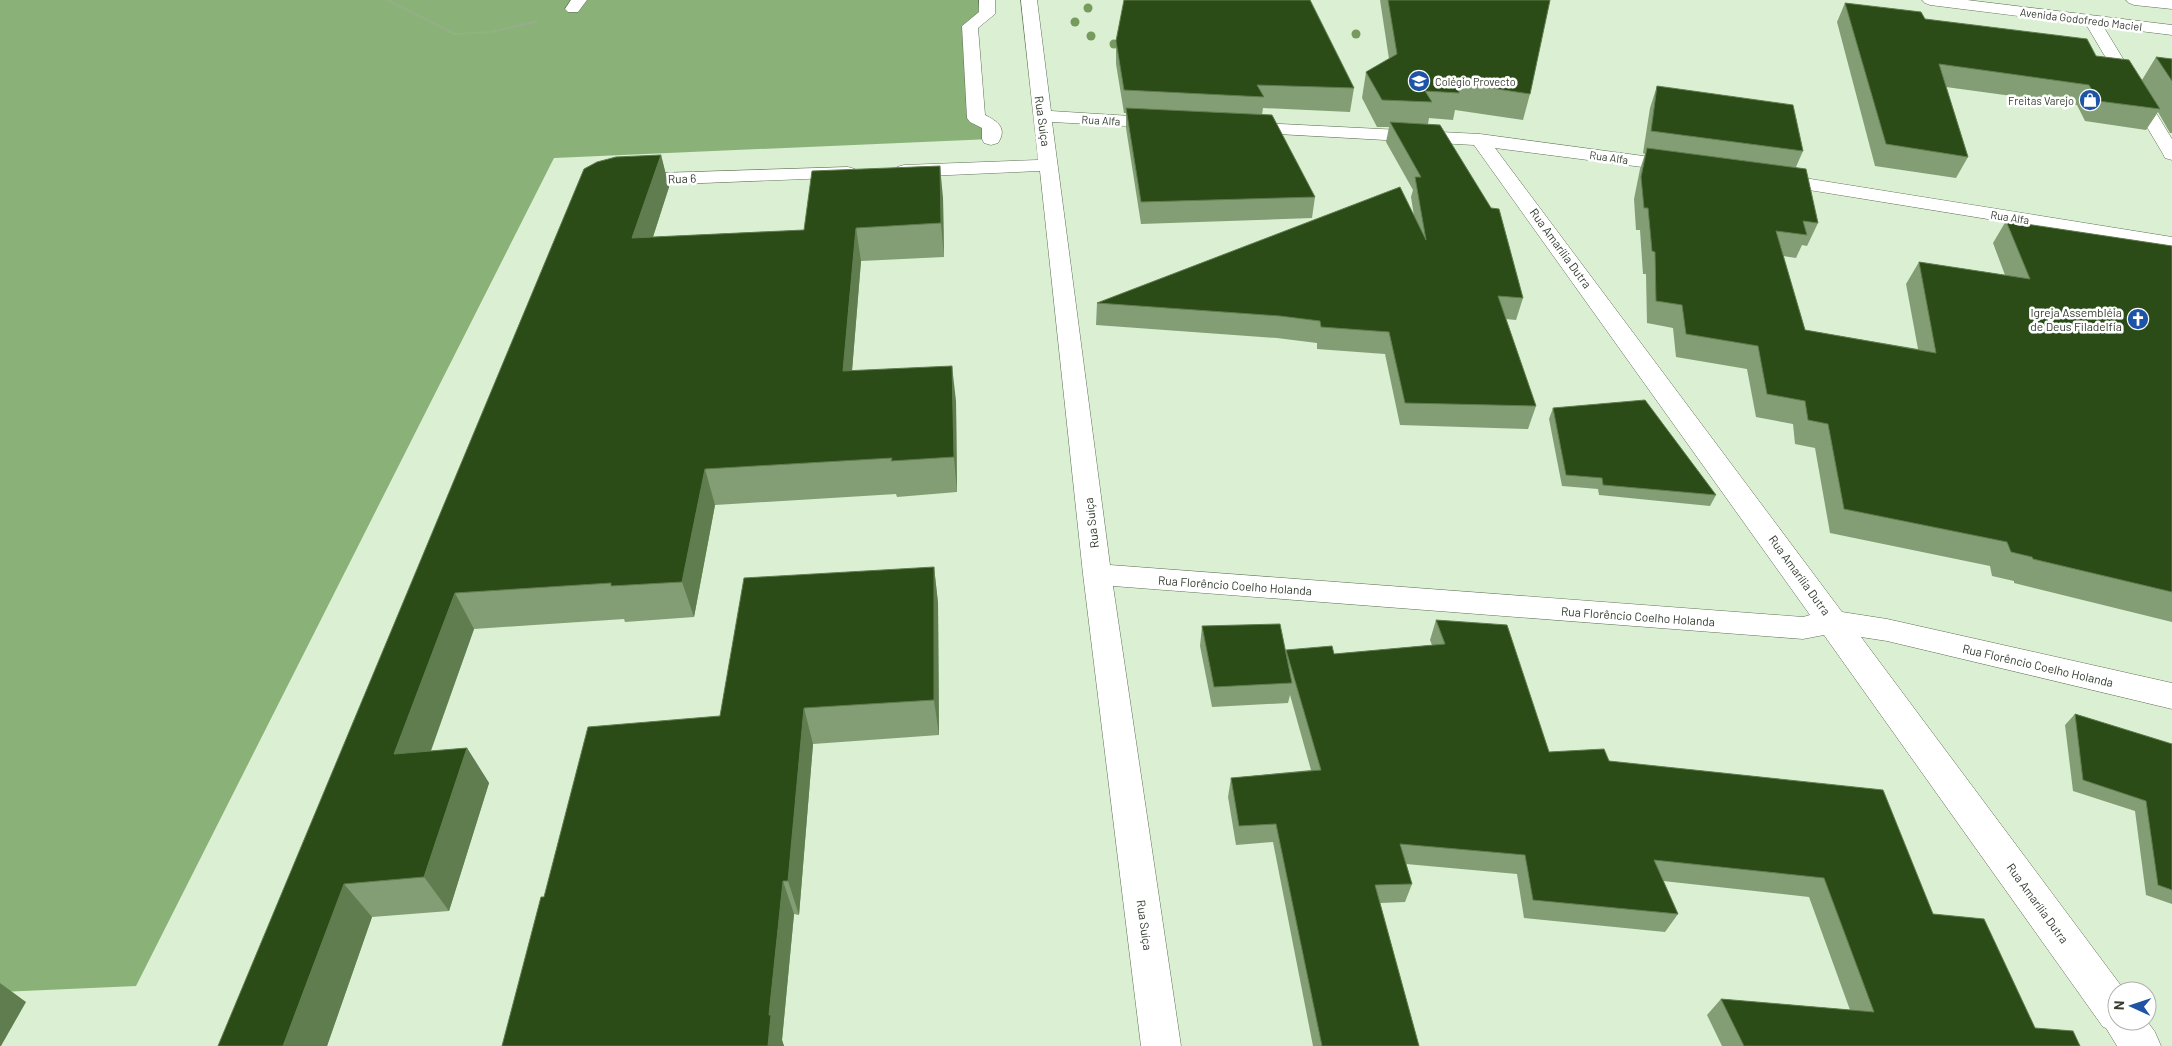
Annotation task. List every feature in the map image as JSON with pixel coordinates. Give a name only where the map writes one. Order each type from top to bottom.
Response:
[{"type":"street","points":[[987,0],[987,14],[970,26],[976,118],[991,125],[991,139]]},
{"type":"street","name":"Rua Suíça","points":[[1029,0],[1097,574],[1161,1046]]},
{"type":"street","name":"Avenida Godofredo Maciel","points":[[1930,0],[2172,30]]},
{"type":"street","name":"Avenida Godofredo Maciel","points":[[2134,0],[2172,4]]},
{"type":"street","points":[[2092,21],[2172,154]]},
{"type":"street","name":"Rua Alfa","points":[[1042,116],[1176,124]]},
{"type":"street","name":"Rua Alfa","points":[[1225,126],[1480,140],[1695,168]]},
{"type":"street","name":"Rua Amarília Dutra","points":[[1480,140],[1834,622],[2107,999]]},
{"type":"street","points":[[887,171],[1050,165]]},
{"type":"street","name":"Rua 6","points":[[608,183],[633,180],[868,172]]},
{"type":"street","name":"Rua Alfa","points":[[1754,176],[2172,242]]},
{"type":"street","name":"Rua Florêncio Coelho Holanda","points":[[1097,574],[1802,628],[1834,622],[1887,630],[2172,696]]},
{"type":"street","points":[[2130,1031],[2141,1046]]},
{"type":"path","points":[[387,0],[455,34],[492,32],[528,24],[576,4]]},
{"type":"green space","points":[[0,0],[987,0],[970,26],[976,118],[991,139],[554,158],[136,986],[0,992]]},
{"type":"building","points":[[1124,0],[1310,0],[1354,88],[1257,85],[1264,97],[1124,90],[1116,41]]},
{"type":"building","points":[[1388,0],[1550,0],[1530,94],[1458,83],[1459,93],[1425,91],[1432,102],[1382,100],[1366,72],[1397,54]]},
{"type":"building","points":[[1845,3],[1921,12],[1925,19],[2087,39],[2096,56],[2129,60],[2160,109],[2098,101],[2089,85],[1939,64],[1968,157],[1886,144]]},
{"type":"building","points":[[2156,57],[2172,59],[2172,81]]},
{"type":"building","points":[[1657,86],[1793,105],[1803,151],[1651,131]]},
{"type":"building","points":[[1126,108],[1272,115],[1315,197],[1141,202]]},
{"type":"building","points":[[1390,122],[1440,125],[1491,208],[1499,209],[1523,298],[1498,296],[1536,406],[1405,403],[1389,332],[1321,327],[1320,321],[1280,316],[1097,303],[1400,187],[1426,240],[1415,177],[1421,177]]},
{"type":"building","points":[[1647,148],[1806,169],[1818,223],[1803,221],[1807,235],[1776,231],[1805,330],[1936,353],[1919,262],[2030,279],[2006,221],[2172,246],[2172,592],[2033,559],[2032,557],[2011,552],[2007,542],[1844,509],[1828,424],[1808,420],[1805,401],[1767,394],[1758,346],[1686,334],[1682,305],[1656,301],[1655,252],[1652,251],[1648,208],[1644,208],[1641,177]]},
{"type":"building","points":[[661,155],[632,238],[804,230],[812,171],[940,166],[941,223],[856,228],[843,371],[952,366],[954,457],[891,461],[892,458],[705,469],[682,582],[611,586],[611,583],[455,593],[394,754],[467,748],[424,877],[344,884],[283,1046],[218,1046],[584,169],[597,162],[616,157]]},
{"type":"building","points":[[1645,400],[1716,495],[1603,485],[1602,478],[1566,475],[1553,408]]},
{"type":"building","points":[[934,567],[934,700],[804,708],[788,881],[783,881],[769,1015],[771,1015],[768,1046],[502,1046],[541,897],[544,897],[588,727],[720,716],[744,578]]},
{"type":"building","points":[[1436,620],[1507,625],[1549,752],[1604,749],[1609,761],[1883,790],[1933,914],[1984,919],[2035,1028],[2073,1031],[2080,1046],[1744,1046],[1721,999],[1874,1012],[1824,878],[1654,860],[1678,914],[1533,900],[1525,855],[1400,844],[1412,884],[1375,885],[1419,1046],[1322,1046],[1276,824],[1239,826],[1231,778],[1321,770],[1286,650],[1332,646],[1334,654],[1445,644]]},
{"type":"building","points":[[1280,624],[1292,683],[1214,687],[1202,626]]},
{"type":"building","points":[[2075,714],[2172,744],[2172,890],[2158,885],[2146,801],[2083,780]]},
{"type":"place","name":"Colégio Provecto","points":[[1419,81]]},
{"type":"place","name":"Freitas Varejo","points":[[2090,100]]},
{"type":"place","name":"Igreja Assembléia de Deus Filadelfia","points":[[2138,319]]}]
